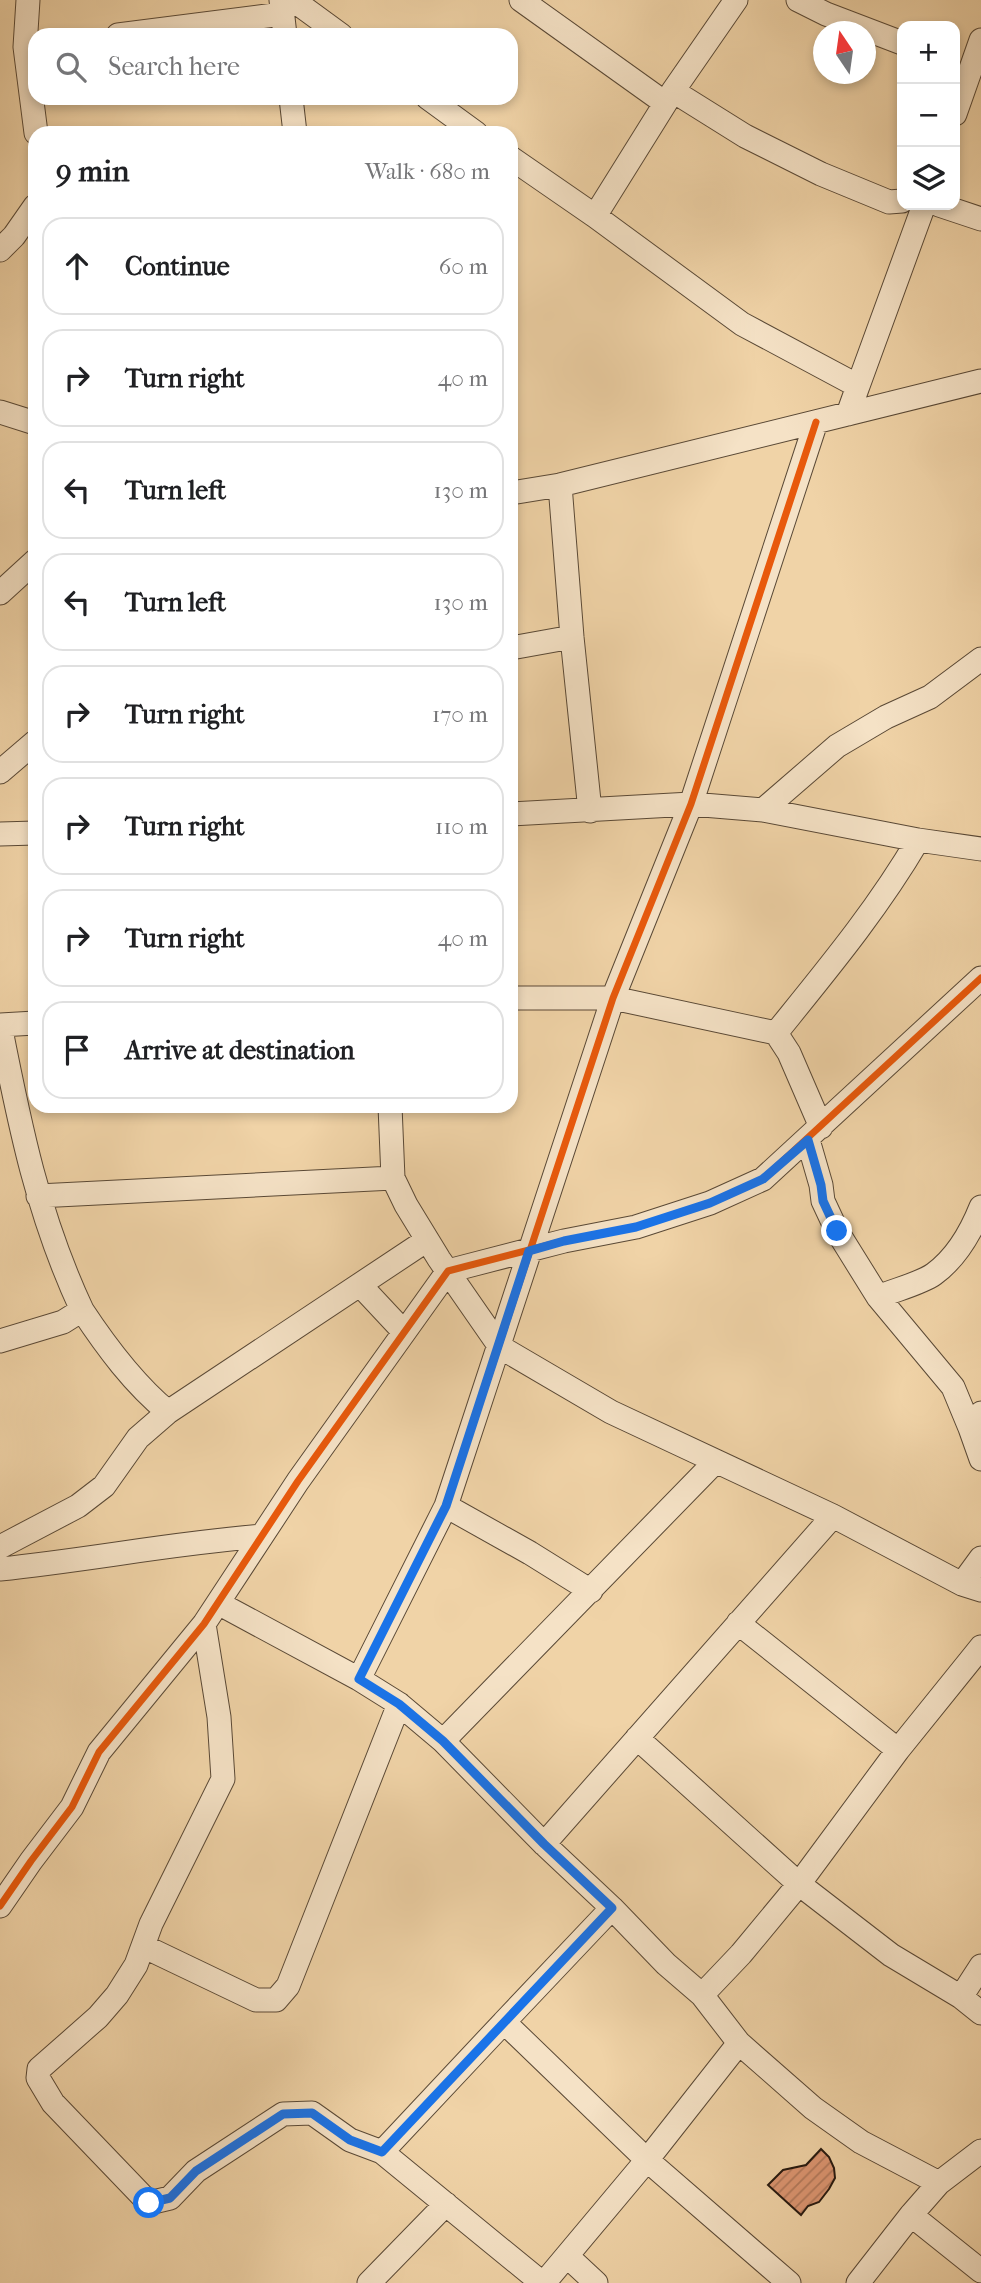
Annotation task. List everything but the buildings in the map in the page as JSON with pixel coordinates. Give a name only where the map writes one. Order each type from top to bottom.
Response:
[{"type":"street","points":[[29,0],[30,28]]},
{"type":"street","points":[[521,0],[669,97],[821,174],[889,202],[897,201]]},
{"type":"street","points":[[595,216],[669,97],[736,0]]},
{"type":"street","points":[[798,0],[826,14],[897,41]]},
{"type":"street","points":[[169,28],[285,12],[324,28]]},
{"type":"street","points":[[960,98],[974,55]]},
{"type":"street","points":[[34,105],[36,126]]},
{"type":"street","points":[[292,105],[294,126]]},
{"type":"street","points":[[438,105],[466,126]]},
{"type":"street","points":[[518,163],[742,324],[858,386]]},
{"type":"street","points":[[848,414],[922,210]]},
{"type":"street","points":[[954,210],[981,219]]},
{"type":"street","points":[[0,250],[28,216]]},
{"type":"street","points":[[518,492],[560,485],[981,381]]},
{"type":"street","points":[[0,412],[28,421]]},
{"type":"street","points":[[359,1679],[446,1506],[613,998],[691,804],[816,422]]},
{"type":"street","points":[[560,485],[590,811]]},
{"type":"street","points":[[0,593],[28,567]]},
{"type":"street","points":[[518,647],[572,637]]},
{"type":"street","points":[[763,810],[837,746],[886,717],[930,697],[981,659]]},
{"type":"street","points":[[0,772],[28,748]]},
{"type":"street","points":[[518,814],[691,804],[763,810],[918,840],[981,849]]},
{"type":"street","points":[[0,834],[28,833]]},
{"type":"street","points":[[776,1033],[839,956],[895,881],[918,840]]},
{"type":"street","points":[[0,1906],[72,1807],[99,1752],[204,1624],[298,1480],[447,1271],[564,1241],[636,1227],[710,1203],[763,1179],[981,978]]},
{"type":"street","points":[[518,998],[613,998],[776,1033],[789,1054],[814,1133],[823,1201],[837,1231],[878,1297],[953,1387],[975,1420],[981,1459]]},
{"type":"street","points":[[28,1023],[0,1025],[24,1144],[56,1250],[82,1310],[102,1339],[137,1384],[168,1412]]},
{"type":"street","points":[[390,1113],[393,1178],[427,1240],[500,1347],[611,1412],[833,1516],[971,1587],[981,1558]]},
{"type":"street","points":[[38,1196],[393,1178]]},
{"type":"street","points":[[878,1297],[933,1274],[959,1249],[981,1207]]},
{"type":"street","points":[[0,1548],[78,1506],[104,1486],[138,1438],[168,1412],[427,1240]]},
{"type":"street","points":[[361,1286],[404,1332]]},
{"type":"street","points":[[0,1340],[63,1322],[82,1310]]},
{"type":"street","points":[[443,1741],[715,1462]]},
{"type":"street","points":[[446,1506],[530,1552],[591,1591]]},
{"type":"street","points":[[544,1844],[833,1516]]},
{"type":"street","points":[[0,1569],[71,1562],[190,1542],[262,1536]]},
{"type":"street","points":[[218,1603],[359,1679],[399,1704],[443,1741],[666,1965],[702,1995],[739,2043],[813,2108],[861,2141],[939,2183]]},
{"type":"street","points":[[738,1623],[898,1750]]},
{"type":"street","points":[[204,1624],[219,1717],[223,1779],[151,1924],[136,1965],[117,1995],[98,2017],[39,2068],[37,2073],[52,2103],[65,2113],[149,2203],[170,2198],[196,2171],[283,2114],[312,2113],[350,2140],[382,2152],[543,2283],[647,2160],[739,2043]]},
{"type":"street","points":[[702,1995],[741,1954],[799,1884],[898,1750],[981,1647]]},
{"type":"street","points":[[143,1945],[256,2000],[276,2000],[288,1986],[399,1704]]},
{"type":"street","points":[[637,1738],[799,1884],[891,1955],[961,1997],[981,2013]]},
{"type":"street","points":[[382,2152],[612,1908]]},
{"type":"street","points":[[961,1997],[981,1966]]},
{"type":"street","points":[[504,2022],[647,2160],[789,2283]]},
{"type":"street","points":[[859,2283],[939,2183],[981,2151]]},
{"type":"street","points":[[369,2283],[446,2204]]},
{"type":"street","points":[[911,2215],[981,2271]]},
{"type":"street","points":[[567,2256],[596,2283]]},
{"type":"cycle path","points":[[504,2022],[612,1908],[544,1844],[443,1741],[399,1704],[359,1679],[446,1506],[613,998],[691,804],[816,422]]},
{"type":"cycle path","points":[[0,1906],[72,1807],[99,1752],[204,1624],[298,1481],[448,1271],[564,1241],[636,1227],[710,1203],[763,1179],[981,978]]},
{"type":"route","points":[[149,2203],[170,2198],[196,2171],[283,2114],[312,2113],[350,2140],[382,2152],[612,1908],[544,1844],[443,1741],[399,1704],[359,1679],[446,1506],[500,1347],[529,1251],[636,1227],[710,1203],[763,1179],[808,1140],[823,1201],[837,1231]]}]
